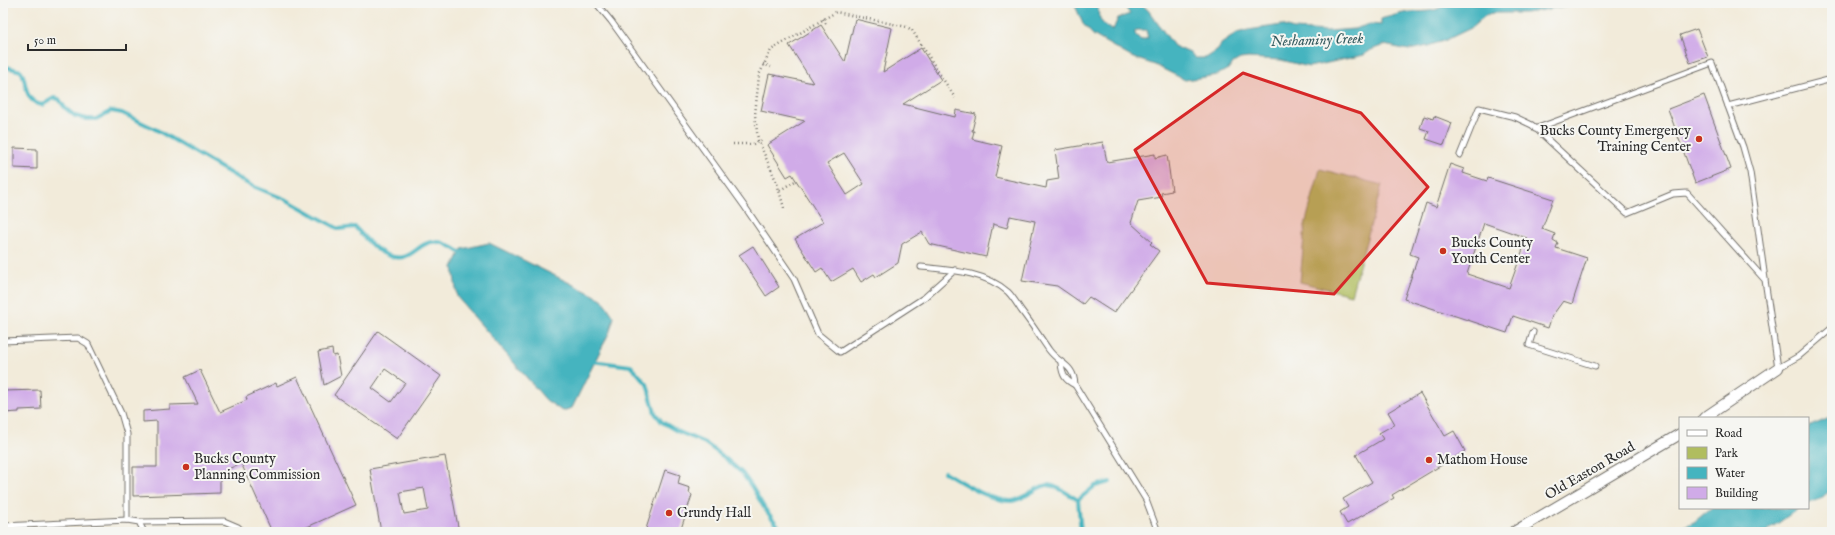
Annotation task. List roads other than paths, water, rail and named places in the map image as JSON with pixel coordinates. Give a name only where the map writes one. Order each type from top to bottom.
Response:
[{"type":"street","points":[[1705,417],[1778,368]]},
{"type":"street","name":"Old Easton Road","points":[[1514,532],[1679,435]]},
{"type":"lane","points":[[596,3],[611,21],[766,237],[794,279],[818,334],[829,344],[840,352],[925,297],[955,270]]},
{"type":"lane","points":[[1535,129],[1712,63],[1743,147],[1750,172],[1778,368],[1800,356],[1832,328]]},
{"type":"lane","points":[[1728,106],[1832,79]]},
{"type":"lane","points":[[1460,155],[1479,108],[1515,117],[1532,125],[1627,213],[1673,194],[1687,193],[1765,280]]},
{"type":"lane","points":[[922,267],[955,270],[994,281],[1010,293],[1050,352],[1061,363],[1070,368],[1074,375],[1075,385],[1146,500],[1158,532]]},
{"type":"lane","points":[[1533,332],[1529,345],[1595,366]]},
{"type":"lane","points":[[3,341],[78,338],[88,344],[121,413],[127,434],[127,520]]},
{"type":"lane","points":[[1061,363],[1062,373],[1067,381],[1075,385]]},
{"type":"lane","points":[[3,526],[127,520],[139,522],[224,521],[238,527],[243,532]]},
{"type":"lane","points":[[139,522],[144,532]]},
{"type":"water","name":"Neshaminy Creek","points":[[1074,3],[1104,3],[1098,8],[1099,15],[1106,27],[1113,30],[1118,18],[1130,14],[1122,3],[1140,3],[1148,10],[1174,46],[1190,53],[1196,58],[1206,58],[1218,50],[1221,44],[1237,33],[1248,30],[1282,25],[1293,29],[1328,31],[1354,29],[1370,24],[1381,25],[1381,19],[1384,18],[1406,13],[1432,10],[1450,3],[1572,3],[1567,6],[1526,13],[1493,13],[1486,15],[1471,28],[1446,40],[1409,50],[1384,45],[1371,50],[1364,55],[1309,67],[1281,60],[1240,59],[1233,63],[1230,68],[1217,75],[1185,80],[1155,65],[1131,57],[1093,35],[1083,24]],"holes":[[[1137,30],[1146,30],[1148,38],[1141,40],[1135,34],[1135,31]]]},
{"type":"water","points":[[489,243],[602,299],[614,317],[610,331],[572,408],[562,411],[546,400],[457,297],[453,267],[462,249]]},
{"type":"water","points":[[1832,417],[1832,490],[1809,504],[1809,427]]},
{"type":"water","points":[[1710,509],[1798,509],[1766,532],[1670,532],[1694,522]]},
{"type":"waterway","points":[[3,66],[21,71],[29,96],[36,103],[42,105],[54,98],[59,99],[65,108],[75,116],[87,119],[96,119],[111,111],[122,113],[155,129],[250,185],[287,200],[339,229],[355,227],[371,244],[385,254],[400,257],[408,255],[421,246],[437,242],[449,245],[464,255]]},
{"type":"waterway","points":[[591,361],[631,366],[647,384],[655,413],[662,422],[677,431],[705,443],[742,473],[765,509],[783,532]]},
{"type":"waterway","points":[[944,472],[976,491],[1004,500],[1017,500],[1045,485],[1060,489],[1078,500]]},
{"type":"waterway","points":[[1081,532],[1078,500],[1095,486],[1110,482]]},
{"type":"place","name":"Bucks County Emergency Training Center","points":[[1699,139]]},
{"type":"place","name":"Bucks County Youth Center","points":[[1443,251]]},
{"type":"place","name":"Mathom House","points":[[1429,460]]},
{"type":"place","name":"Bucks County Planning Commission","points":[[186,467]]},
{"type":"place","name":"Grundy Hall","points":[[669,513]]}]
